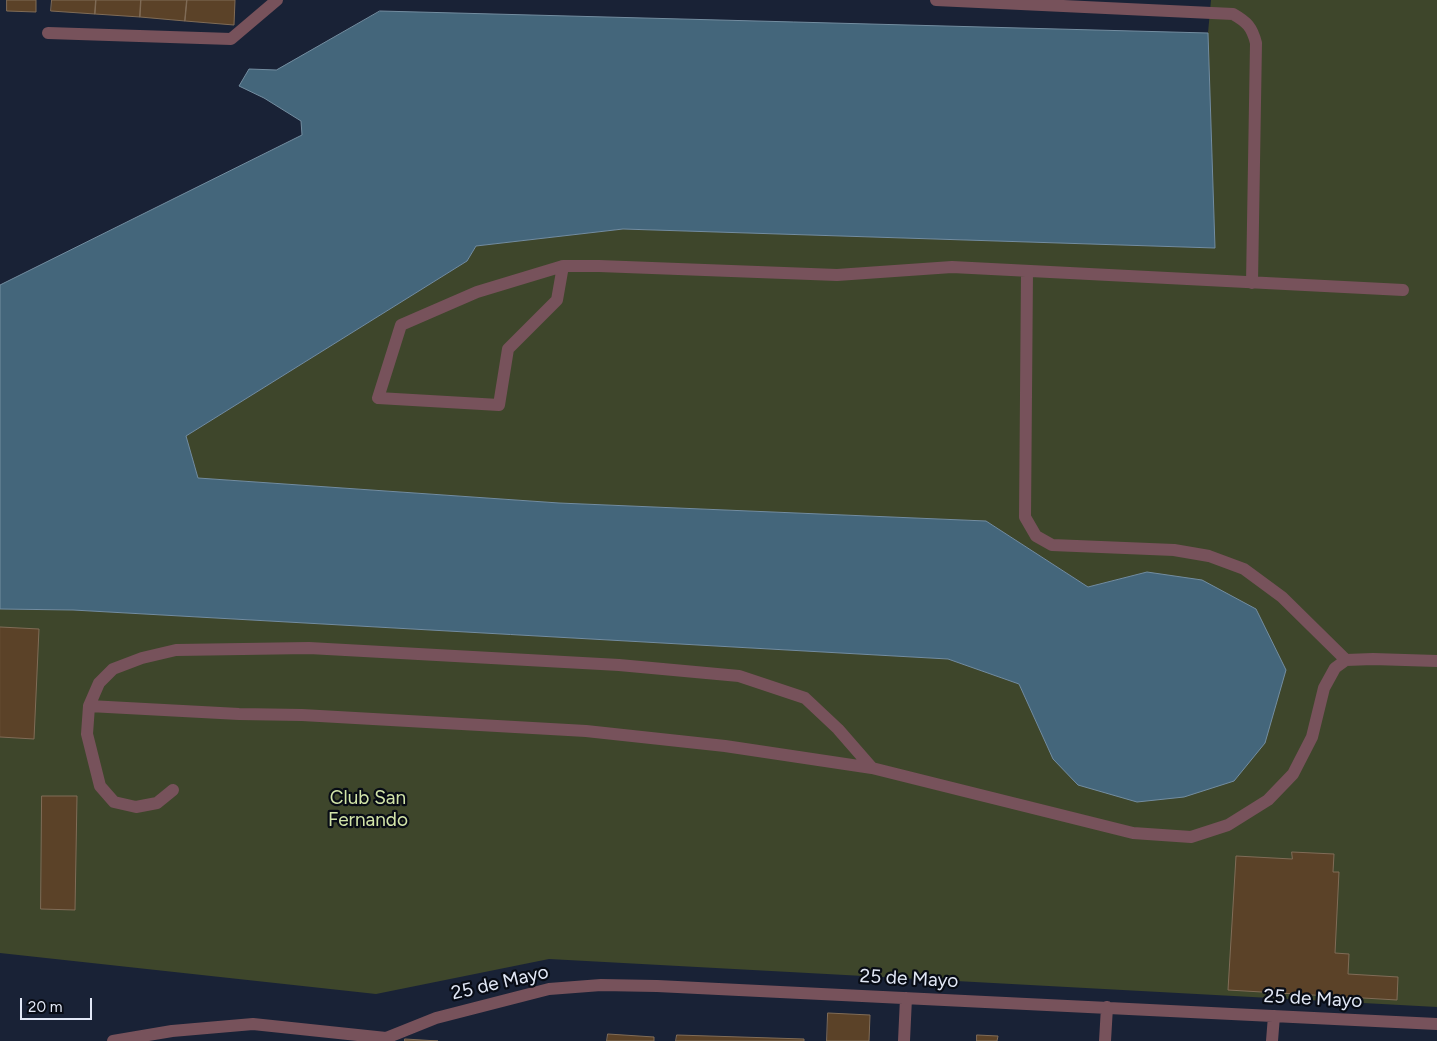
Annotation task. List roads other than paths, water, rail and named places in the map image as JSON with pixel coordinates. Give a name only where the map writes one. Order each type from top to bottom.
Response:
[{"type":"street","points":[[48,33],[231,39],[277,0]]},
{"type":"street","points":[[936,0],[1234,14],[1246,21],[1256,43],[1252,282]]},
{"type":"street","points":[[563,266],[557,300],[508,349],[499,405],[378,398],[401,325],[477,292],[563,266],[837,275],[952,267],[1403,290]]},
{"type":"street","points":[[1027,272],[1025,517],[1036,536],[1052,545],[1174,550],[1209,556],[1244,569],[1282,596],[1346,660]]},
{"type":"street","points":[[173,790],[157,803],[136,807],[114,802],[100,786],[87,734],[89,706],[99,683],[113,669],[142,658],[176,650],[309,648],[619,665],[739,676],[806,698],[838,728],[872,768]]},
{"type":"street","points":[[89,706],[240,714],[302,715],[586,731],[726,746],[872,768],[1133,833],[1191,837],[1228,825],[1268,800],[1293,774],[1312,737],[1324,688],[1335,668],[1346,660],[1373,658],[1437,661]]},
{"type":"street","name":"25 de Mayo","points":[[384,1040],[436,1018],[549,989],[601,985],[657,986],[1437,1024]]},
{"type":"street","points":[[904,1041],[906,998]]},
{"type":"street","points":[[1105,1041],[1107,1007]]},
{"type":"street","points":[[1272,1041],[1274,1016]]},
{"type":"street","points":[[113,1041],[172,1031],[253,1024],[384,1040]]},
{"type":"water","points":[[380,11],[1208,33],[1215,248],[623,229],[476,246],[467,261],[186,436],[198,478],[559,503],[986,521],[1088,587],[1147,572],[1202,580],[1256,609],[1286,670],[1265,743],[1234,781],[1184,797],[1137,802],[1078,785],[1053,759],[1019,684],[948,659],[73,610],[0,609],[0,285],[302,135],[301,121],[264,98],[239,86],[249,69],[276,70]]},
{"type":"park label","name":"Club San Fernando","points":[[368,809]]}]
